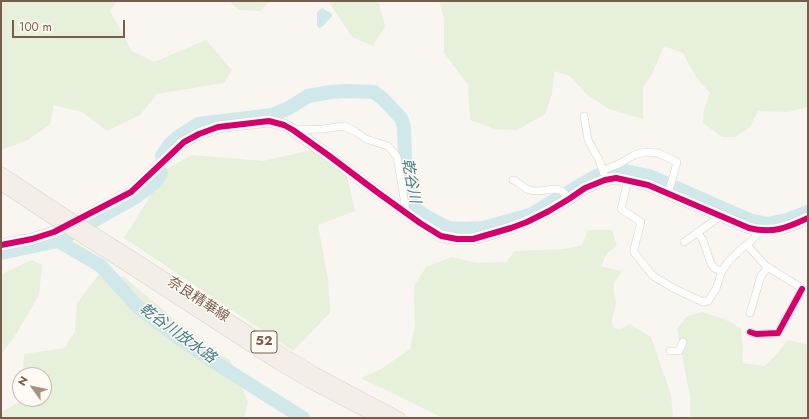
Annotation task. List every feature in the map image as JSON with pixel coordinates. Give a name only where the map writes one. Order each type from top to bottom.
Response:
[{"type":"main road","name":"奈良精華線","points":[[1,173],[53,213]]},
{"type":"main road","name":"奈良精華線","points":[[1,184],[53,213],[130,262],[316,374],[399,418]]},
{"type":"main road","name":"奈良精華線","points":[[130,262],[276,362],[308,381],[379,418]]},
{"type":"street","points":[[584,116],[588,140],[599,160],[604,175]]},
{"type":"street","points":[[1,245],[32,239],[54,232],[131,192],[184,142],[200,134],[218,128],[269,121],[284,125],[292,130],[405,212],[441,236],[457,239],[473,239],[527,222],[567,196],[585,188],[642,152],[658,153],[677,162],[669,189]]},
{"type":"street","points":[[292,130],[322,129],[344,126],[366,139],[388,146],[397,157],[405,212]]},
{"type":"street","points":[[604,175],[669,189],[721,216],[749,228],[761,231],[776,230],[791,226],[808,218]]},
{"type":"street","points":[[513,180],[527,190],[545,191],[557,189],[567,196]]},
{"type":"street","points":[[628,180],[620,209],[641,222],[634,251],[653,276],[675,289],[706,302],[716,289],[722,271],[728,262],[742,248],[747,246],[761,231]]},
{"type":"street","points":[[684,242],[721,216]]},
{"type":"street","points":[[697,232],[703,240],[711,264],[714,268],[722,271]]},
{"type":"street","points":[[747,246],[768,267],[805,291],[778,333],[756,334],[750,332]]},
{"type":"street","points":[[750,313],[761,276],[768,267]]},
{"type":"street","points":[[670,351],[679,351],[683,342]]},
{"type":"green space","points":[[1,1],[117,1],[110,11],[132,51],[154,62],[206,40],[232,70],[224,83],[157,94],[140,115],[107,131],[82,112],[54,105],[50,124],[28,140],[1,150]]},
{"type":"green space","points":[[229,1],[270,1],[260,11],[239,10]]},
{"type":"green space","points":[[328,1],[378,1],[385,26],[373,46],[352,37]]},
{"type":"green space","points":[[439,1],[808,1],[808,107],[788,112],[758,111],[750,127],[735,137],[722,137],[703,123],[704,110],[710,93],[696,77],[683,53],[664,46],[652,74],[643,88],[643,119],[609,109],[586,94],[570,76],[554,71],[552,94],[545,114],[517,130],[495,129],[470,120],[468,85],[444,53],[444,18]]},
{"type":"green space","points":[[312,150],[347,176],[355,211],[318,225],[328,280],[330,313],[293,351],[124,238],[167,169],[191,155],[263,161]]},
{"type":"green space","points":[[588,230],[612,230],[617,246],[607,253],[601,266],[621,271],[614,285],[616,303],[612,321],[614,328],[620,329],[630,324],[651,337],[671,395],[673,418],[443,418],[361,378],[381,369],[410,349],[415,325],[414,286],[426,267],[452,257],[477,263],[506,262],[515,251],[564,249],[582,245]]},
{"type":"green space","points":[[32,260],[42,265],[39,295],[16,334],[1,355],[1,274]]},
{"type":"green space","points":[[100,273],[124,277],[166,312],[195,339],[230,360],[248,402],[244,418],[1,418],[3,411],[12,406],[52,407],[52,367],[23,367],[24,354],[65,348],[75,331],[77,303]]},
{"type":"green space","points":[[702,312],[724,319],[741,328],[743,347],[742,363],[765,366],[788,340],[808,345],[808,418],[690,418],[690,397],[677,329],[687,316]]},
{"type":"water","points":[[322,8],[332,14],[332,16],[323,26],[319,28],[317,25],[317,12]]},
{"type":"waterway","name":"乾谷川","points":[[162,156],[170,144],[198,124],[272,115],[289,108],[308,96],[331,92],[374,92],[383,99],[401,118],[404,127],[407,181],[411,199],[416,210],[448,228],[483,228],[530,215],[591,179],[603,173],[616,171],[625,171],[649,176],[749,220],[767,224],[786,220],[808,212]]},
{"type":"waterway","name":"乾谷川","points":[[1,253],[58,241],[136,197],[153,184],[161,172]]},
{"type":"waterway","name":"乾谷川放水路","points":[[58,241],[101,266],[137,306],[177,337],[303,418]]},
{"type":"cycle path","points":[[1,245],[32,239],[54,232],[131,192],[184,142],[199,134],[218,127],[269,121],[284,125],[293,130],[420,223],[441,236],[457,239],[473,239],[527,222],[549,211],[585,188],[605,180],[616,178],[648,185],[749,228],[757,230],[779,229],[793,225],[808,218]]},
{"type":"cycle path","points":[[750,332],[756,334],[778,333],[802,289]]}]
